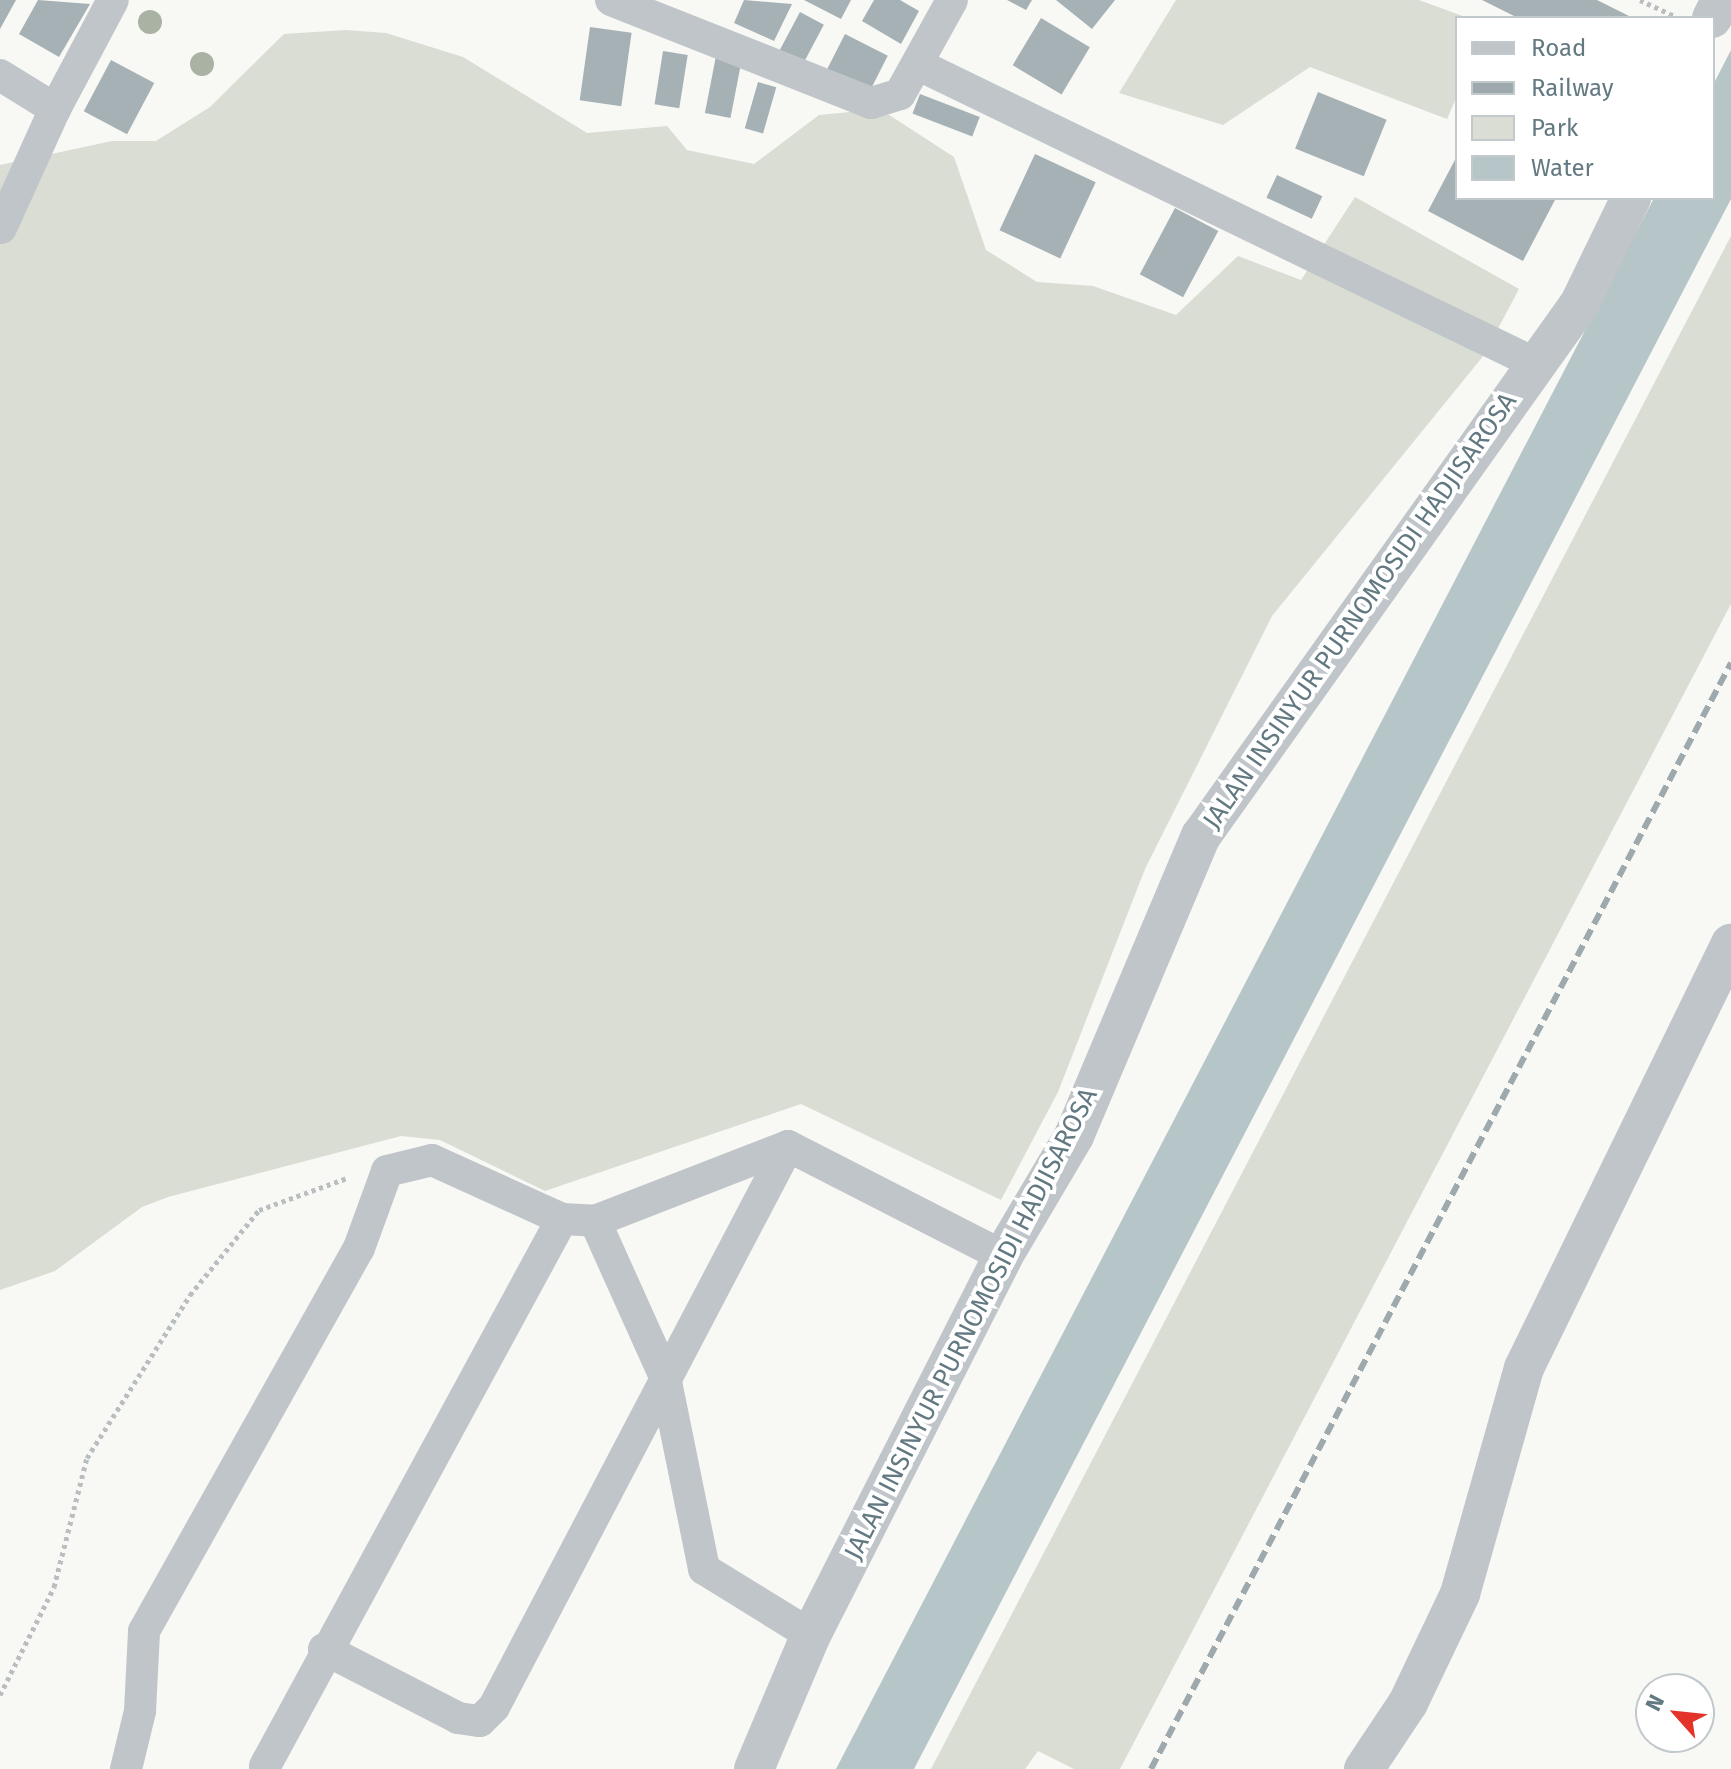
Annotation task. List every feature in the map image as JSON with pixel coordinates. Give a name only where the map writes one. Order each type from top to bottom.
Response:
[{"type":"street","points":[[1,228],[55,109],[113,0]]},
{"type":"street","points":[[611,0],[871,103],[900,94],[919,65],[952,0]]},
{"type":"street","points":[[919,65],[1536,364]]},
{"type":"street","points":[[0,75],[55,109]]},
{"type":"street","name":"JALAN INSINYUR PURNOMOSIDI HADJISAROSA","points":[[754,1769],[811,1635],[1003,1256],[1074,1136],[1222,799],[1580,303],[1630,200]]},
{"type":"street","points":[[1364,1769],[1408,1703],[1460,1594],[1524,1368],[1731,944]]},
{"type":"street","points":[[126,1769],[140,1711],[144,1631],[359,1248],[387,1171],[432,1160],[562,1219],[595,1221],[788,1146],[1003,1256]]},
{"type":"street","points":[[324,1649],[458,1718],[480,1721],[494,1707],[788,1146]]},
{"type":"street","points":[[265,1766],[324,1649],[562,1219]]},
{"type":"street","points":[[595,1221],[665,1377],[704,1569],[811,1635]]},
{"type":"path","points":[[1640,0],[1674,16]]},
{"type":"path","points":[[0,1695],[54,1587],[87,1458],[190,1295],[259,1210],[300,1191],[387,1171]]},
{"type":"green space","points":[[1176,0],[1419,0],[1463,16],[1455,16],[1455,101],[1447,119],[1310,67],[1223,125],[1119,93]]},
{"type":"green space","points":[[346,30],[386,33],[463,57],[587,133],[667,126],[687,150],[754,164],[819,115],[880,109],[954,157],[986,250],[1037,282],[1093,286],[1176,315],[1238,256],[1301,280],[1355,197],[1519,289],[1484,355],[1272,616],[1145,869],[1058,1092],[1001,1200],[801,1104],[545,1191],[440,1140],[401,1136],[168,1197],[142,1207],[55,1271],[0,1290],[0,165],[112,141],[156,141],[210,107],[284,34]]},
{"type":"green space","points":[[1731,236],[1731,604],[1120,1769],[1074,1769],[1038,1751],[1025,1769],[931,1769]]},
{"type":"water","points":[[1731,50],[1731,199],[914,1769],[836,1769],[1653,200],[1715,200],[1715,81]]},
{"type":"building","points":[[0,0],[16,0],[0,29]]},
{"type":"building","points":[[38,0],[90,4],[59,57],[19,34]]},
{"type":"building","points":[[744,0],[792,4],[774,41],[734,23]]},
{"type":"building","points":[[804,0],[851,0],[841,19]]},
{"type":"building","points":[[874,0],[900,0],[919,11],[901,44],[862,21]]},
{"type":"building","points":[[1007,0],[1032,0],[1026,10]]},
{"type":"building","points":[[1056,0],[1115,0],[1092,29]]},
{"type":"building","points":[[1482,0],[1597,0],[1629,16],[1514,16]]},
{"type":"building","points":[[800,12],[824,25],[803,64],[779,52]]},
{"type":"building","points":[[1041,18],[1090,47],[1062,95],[1013,65]]},
{"type":"building","points":[[590,27],[632,33],[621,106],[580,100]]},
{"type":"building","points":[[845,34],[888,56],[870,91],[827,70]]},
{"type":"building","points":[[663,51],[688,55],[679,108],[655,104]]},
{"type":"building","points":[[716,56],[742,61],[730,118],[705,113]]},
{"type":"building","points":[[111,60],[154,83],[127,134],[84,111]]},
{"type":"building","points":[[758,82],[776,87],[763,133],[745,128]]},
{"type":"building","points":[[1318,92],[1387,120],[1364,176],[1295,149]]},
{"type":"building","points":[[920,94],[980,117],[972,137],[912,114]]},
{"type":"building","points":[[1035,154],[1096,182],[1060,258],[1000,230]]},
{"type":"building","points":[[1455,160],[1455,200],[1555,200],[1523,261],[1428,211]]},
{"type":"building","points":[[1277,175],[1322,196],[1312,219],[1266,198]]},
{"type":"building","points":[[1175,208],[1218,231],[1183,297],[1140,274]]},
{"type":"railway","points":[[1151,1769],[1731,663]]}]
